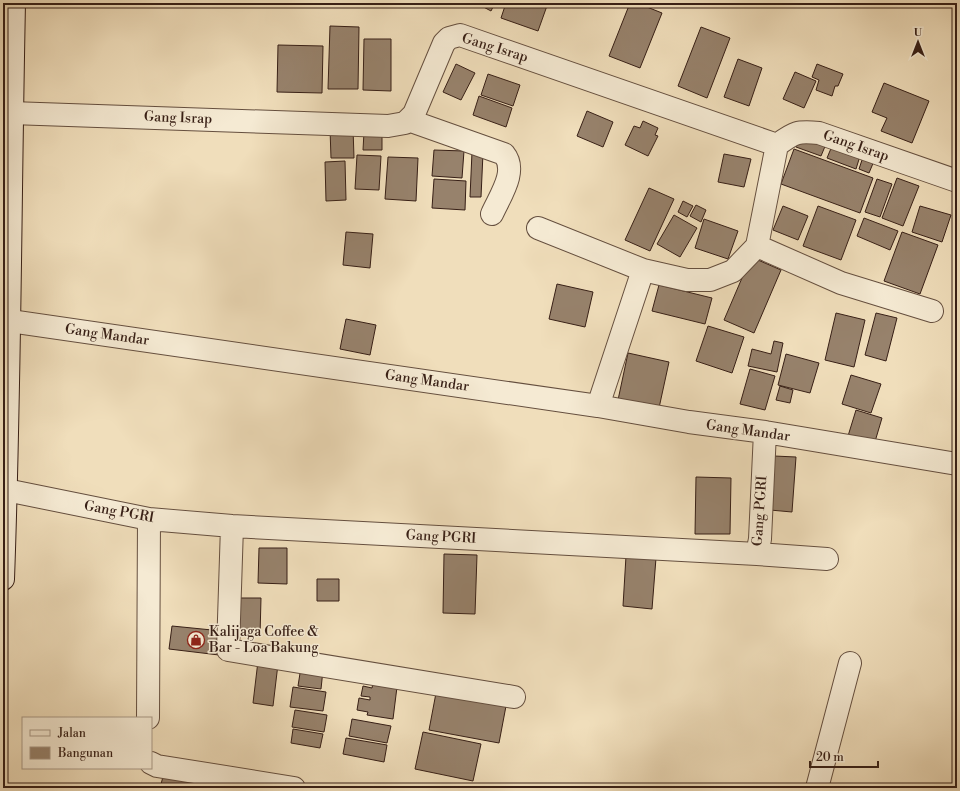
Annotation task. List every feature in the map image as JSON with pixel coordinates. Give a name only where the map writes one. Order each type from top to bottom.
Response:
[{"type":"street","points":[[3,579],[10,321],[14,3]]},
{"type":"street","name":"Gang Israp","points":[[12,112],[388,126],[405,123],[414,114],[444,43],[449,38],[460,35],[777,145],[788,137],[800,132],[819,133],[957,181]]},
{"type":"street","points":[[408,120],[504,154],[510,163],[510,174],[492,214]]},
{"type":"street","points":[[538,228],[643,270],[687,280],[710,280],[733,271],[757,246],[777,145]]},
{"type":"street","points":[[757,246],[840,283],[932,311]]},
{"type":"street","points":[[598,406],[643,270]]},
{"type":"street","name":"Gang Mandar","points":[[10,321],[598,406],[689,422],[764,432],[957,464]]},
{"type":"street","name":"Gang PGRI","points":[[6,490],[149,519],[232,526],[757,554],[760,539],[764,432]]},
{"type":"street","points":[[148,717],[149,519]]},
{"type":"street","points":[[232,526],[228,650],[514,697]]},
{"type":"street","points":[[757,554],[827,559]]},
{"type":"street","points":[[817,788],[850,663]]},
{"type":"street","points":[[152,764],[157,766],[294,788]]},
{"type":"building","points":[[476,3],[495,3],[491,11]]},
{"type":"building","points":[[506,3],[548,3],[538,31],[501,18]]},
{"type":"building","points":[[630,3],[637,3],[662,13],[640,68],[609,56]]},
{"type":"building","points":[[330,26],[359,27],[358,89],[328,89]]},
{"type":"building","points":[[701,27],[730,38],[707,98],[678,86]]},
{"type":"building","points":[[364,39],[391,39],[391,91],[363,90]]},
{"type":"building","points":[[278,45],[323,46],[322,93],[277,92]]},
{"type":"building","points":[[738,59],[762,68],[749,106],[724,97]]},
{"type":"building","points":[[456,64],[475,73],[461,100],[443,92]]},
{"type":"building","points":[[817,64],[843,74],[838,86],[835,86],[832,96],[816,90],[819,80],[812,77]]},
{"type":"building","points":[[795,72],[816,81],[804,108],[783,99]]},
{"type":"building","points":[[488,74],[520,85],[513,106],[481,95]]},
{"type":"building","points":[[884,83],[929,101],[912,143],[881,131],[887,118],[872,112]]},
{"type":"building","points":[[479,96],[512,108],[506,127],[473,115]]},
{"type":"building","points":[[587,111],[613,122],[603,147],[577,136]]},
{"type":"building","points":[[643,121],[658,128],[655,135],[658,136],[648,156],[625,145],[634,126],[640,128]]},
{"type":"building","points":[[353,128],[354,158],[331,158],[330,129]]},
{"type":"building","points":[[364,132],[382,132],[382,150],[363,150]]},
{"type":"building","points":[[800,134],[826,144],[821,156],[796,147]]},
{"type":"building","points":[[832,146],[860,156],[856,169],[827,158]]},
{"type":"building","points":[[794,149],[873,178],[860,213],[781,184]]},
{"type":"building","points":[[434,150],[464,151],[462,178],[432,176]]},
{"type":"building","points":[[472,152],[483,153],[481,197],[470,197]]},
{"type":"building","points":[[724,154],[751,159],[744,187],[718,182]]},
{"type":"building","points":[[357,155],[381,156],[379,190],[355,189]]},
{"type":"building","points":[[388,157],[418,158],[416,201],[385,199]]},
{"type":"building","points":[[863,157],[874,161],[869,173],[859,169]]},
{"type":"building","points":[[345,161],[346,200],[326,201],[325,162]]},
{"type":"building","points":[[897,178],[919,186],[903,226],[882,218]]},
{"type":"building","points":[[434,179],[466,181],[465,210],[432,208]]},
{"type":"building","points":[[877,179],[892,184],[880,217],[865,212]]},
{"type":"building","points":[[649,188],[674,199],[650,251],[625,240]]},
{"type":"building","points":[[683,201],[693,206],[687,217],[678,212]]},
{"type":"building","points":[[696,205],[706,210],[701,222],[690,216]]},
{"type":"building","points":[[783,206],[808,216],[798,240],[773,230]]},
{"type":"building","points":[[818,206],[856,220],[841,260],[803,246]]},
{"type":"building","points":[[920,206],[951,215],[942,242],[912,232]]},
{"type":"building","points":[[674,215],[697,228],[680,257],[657,244]]},
{"type":"building","points":[[864,218],[898,231],[890,250],[857,236]]},
{"type":"building","points":[[704,219],[738,231],[728,259],[695,248]]},
{"type":"building","points":[[346,232],[373,234],[370,268],[343,265]]},
{"type":"building","points":[[902,232],[938,245],[920,294],[884,281]]},
{"type":"building","points":[[751,257],[781,270],[754,333],[724,320]]},
{"type":"building","points":[[557,284],[593,292],[585,327],[549,319]]},
{"type":"building","points":[[659,285],[712,298],[705,324],[652,311]]},
{"type":"building","points":[[836,313],[865,320],[854,367],[825,360]]},
{"type":"building","points":[[876,313],[897,318],[886,361],[865,355]]},
{"type":"building","points":[[346,319],[376,325],[370,355],[340,349]]},
{"type":"building","points":[[708,326],[744,337],[732,373],[696,361]]},
{"type":"building","points":[[774,341],[783,343],[777,372],[748,366],[752,349],[771,354]]},
{"type":"building","points":[[628,353],[669,362],[659,408],[618,400]]},
{"type":"building","points":[[786,354],[819,363],[810,393],[778,385]]},
{"type":"building","points":[[750,369],[775,376],[765,410],[740,404]]},
{"type":"building","points":[[851,375],[881,384],[871,413],[842,404]]},
{"type":"building","points":[[780,386],[793,390],[790,403],[776,400]]},
{"type":"building","points":[[856,410],[882,418],[874,445],[848,436]]},
{"type":"building","points":[[774,456],[796,457],[792,512],[770,510]]},
{"type":"building","points":[[696,477],[731,478],[730,534],[695,534]]},
{"type":"building","points":[[259,548],[287,548],[287,584],[258,583]]},
{"type":"building","points":[[444,554],[477,555],[475,614],[443,613]]},
{"type":"building","points":[[626,556],[656,558],[652,609],[623,606]]},
{"type":"building","points":[[317,579],[339,579],[339,601],[317,601]]},
{"type":"building","points":[[239,598],[261,598],[260,636],[239,635]]},
{"type":"building","name":"Kalijaga Coffee & Bar - Loa Bakung","points":[[172,626],[222,631],[219,655],[169,649]]},
{"type":"building","points":[[258,661],[278,664],[273,706],[253,703]]},
{"type":"building","points":[[301,667],[323,670],[321,689],[298,686]]},
{"type":"building","points":[[373,683],[397,687],[393,719],[367,715],[368,712],[357,710],[359,698],[370,700],[370,697],[361,696],[363,686],[372,688]]},
{"type":"building","points":[[293,687],[326,692],[323,711],[290,707]]},
{"type":"building","points":[[436,693],[506,706],[499,743],[429,730]]},
{"type":"building","points":[[295,710],[327,715],[324,732],[292,727]]},
{"type":"building","points":[[352,719],[391,726],[387,743],[349,736]]},
{"type":"building","points":[[293,729],[323,734],[320,748],[291,743]]},
{"type":"building","points":[[423,732],[481,744],[473,781],[415,769]]},
{"type":"building","points":[[346,738],[387,745],[384,762],[343,754]]},
{"type":"building","points":[[165,769],[198,778],[195,788],[160,788]]},
{"type":"building","points":[[204,778],[225,783],[223,788],[202,788]]},
{"type":"place","name":"Kalijaga Coffee & Bar - Loa Bakung","points":[[196,640]]}]
